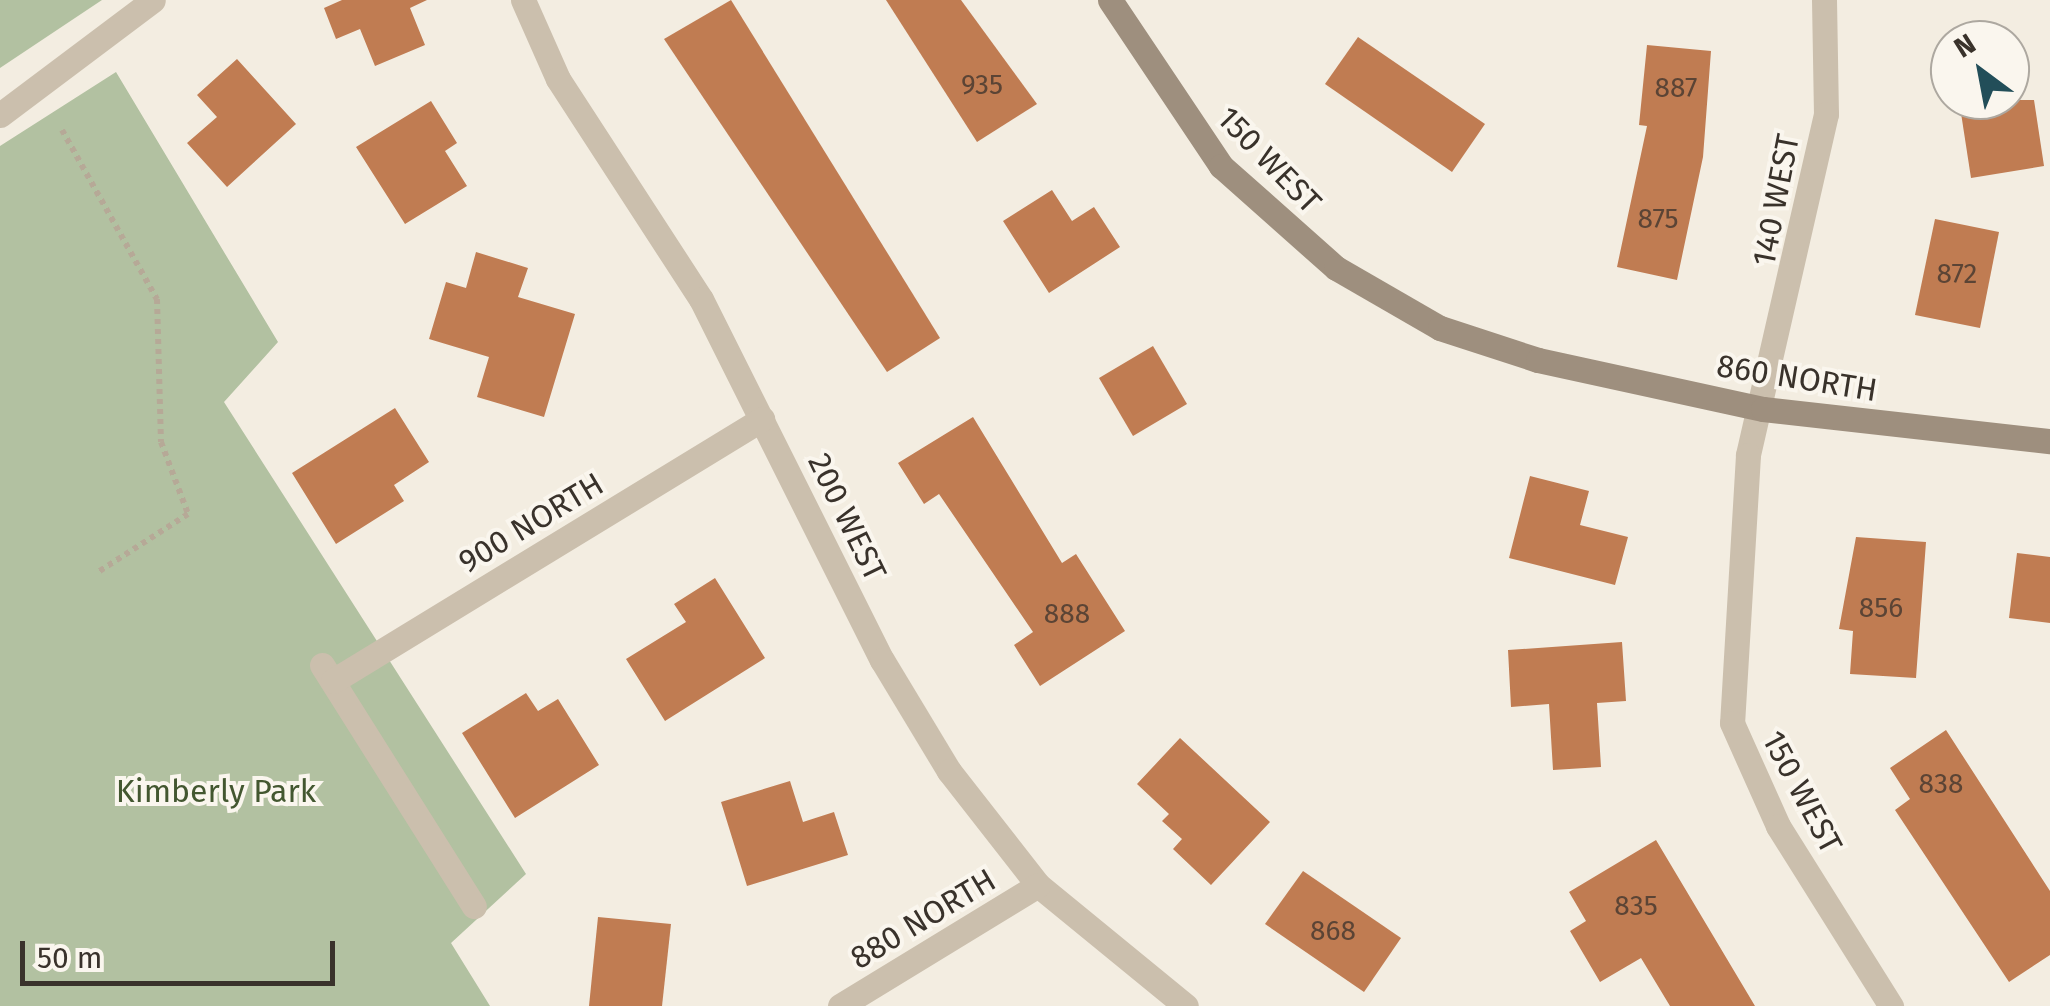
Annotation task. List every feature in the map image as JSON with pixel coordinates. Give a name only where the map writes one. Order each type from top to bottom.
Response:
[{"type":"street","points":[[0,115],[153,0]]},
{"type":"street","name":"200 WEST","points":[[523,0],[558,79],[701,299],[922,730],[1038,885],[1186,1006]]},
{"type":"street","name":"150 WEST","points":[[1110,0],[1220,166],[1276,222],[1390,302],[1538,360]]},
{"type":"street","name":"140 WEST","points":[[1763,409],[1826,114],[1824,0]]},
{"type":"street","name":"860 NORTH","points":[[1538,360],[1763,409],[2050,441]]},
{"type":"street","name":"150 WEST","points":[[1763,409],[1748,455],[1732,723],[1778,826],[1891,1006]]},
{"type":"street","name":"900 NORTH","points":[[474,906],[327,673],[762,419]]},
{"type":"street","name":"880 NORTH","points":[[840,1006],[1038,885]]},
{"type":"path","points":[[62,130],[156,299],[161,442],[188,514],[98,572]]},
{"type":"green space","points":[[0,0],[102,0],[0,68]]},
{"type":"green space","name":"Kimberly Park","points":[[116,72],[278,342],[224,402],[526,874],[451,943],[490,1006],[0,1006],[0,146]]},
{"type":"building","points":[[342,0],[427,0],[410,8],[425,45],[375,66],[360,29],[336,39],[324,8]]},
{"type":"building","points":[[731,0],[940,338],[887,372],[664,39]]},
{"type":"building","points":[[886,0],[961,0],[1037,104],[977,142]]},
{"type":"building","points":[[1358,37],[1485,124],[1452,172],[1325,84]]},
{"type":"building","points":[[1647,45],[1711,51],[1703,157],[1677,280],[1617,267],[1647,126],[1639,125]]},
{"type":"building","points":[[237,59],[296,124],[227,187],[187,143],[217,117],[197,95]]},
{"type":"building","points":[[2030,100],[2034,100],[2044,166],[1971,178],[1962,120],[2030,120]]},
{"type":"building","points":[[431,101],[457,143],[445,151],[467,186],[405,224],[356,147]]},
{"type":"building","points":[[1052,190],[1072,221],[1094,207],[1120,247],[1049,293],[1003,221]]},
{"type":"building","points":[[1935,219],[1999,232],[1980,328],[1915,315]]},
{"type":"building","points":[[476,252],[528,268],[518,297],[575,314],[544,417],[477,397],[489,357],[429,339],[446,282],[466,288]]},
{"type":"building","points":[[1153,346],[1187,404],[1133,436],[1099,378]]},
{"type":"building","points":[[395,408],[429,462],[394,485],[404,501],[336,544],[292,473]]},
{"type":"building","points":[[973,417],[1062,563],[1076,554],[1125,631],[1040,686],[1014,645],[1033,632],[939,494],[924,504],[898,463]]},
{"type":"building","points":[[1530,476],[1589,491],[1580,525],[1628,537],[1615,585],[1509,558]]},
{"type":"building","points":[[1856,537],[1926,542],[1916,678],[1850,674],[1853,631],[1839,629]]},
{"type":"building","points":[[2017,553],[2050,557],[2050,623],[2009,618]]},
{"type":"building","points":[[715,578],[765,658],[665,721],[626,659],[686,622],[674,604]]},
{"type":"building","points":[[1622,642],[1626,701],[1597,703],[1601,767],[1553,770],[1549,704],[1511,707],[1508,650]]},
{"type":"building","points":[[526,693],[538,711],[558,699],[599,765],[515,818],[462,733]]},
{"type":"building","points":[[1946,730],[2050,891],[2050,955],[2009,982],[1895,810],[1910,799],[1890,768]]},
{"type":"building","points":[[1180,738],[1270,822],[1211,885],[1173,849],[1182,839],[1162,821],[1169,814],[1137,784]]},
{"type":"building","points":[[790,781],[803,822],[834,812],[848,855],[747,886],[721,802]]},
{"type":"building","points":[[1656,840],[1755,1006],[1670,1006],[1641,958],[1600,982],[1570,931],[1586,921],[1569,892]]},
{"type":"building","points":[[1303,871],[1401,938],[1364,992],[1265,924]]},
{"type":"building","points":[[598,917],[671,924],[662,1006],[589,1006]]}]
